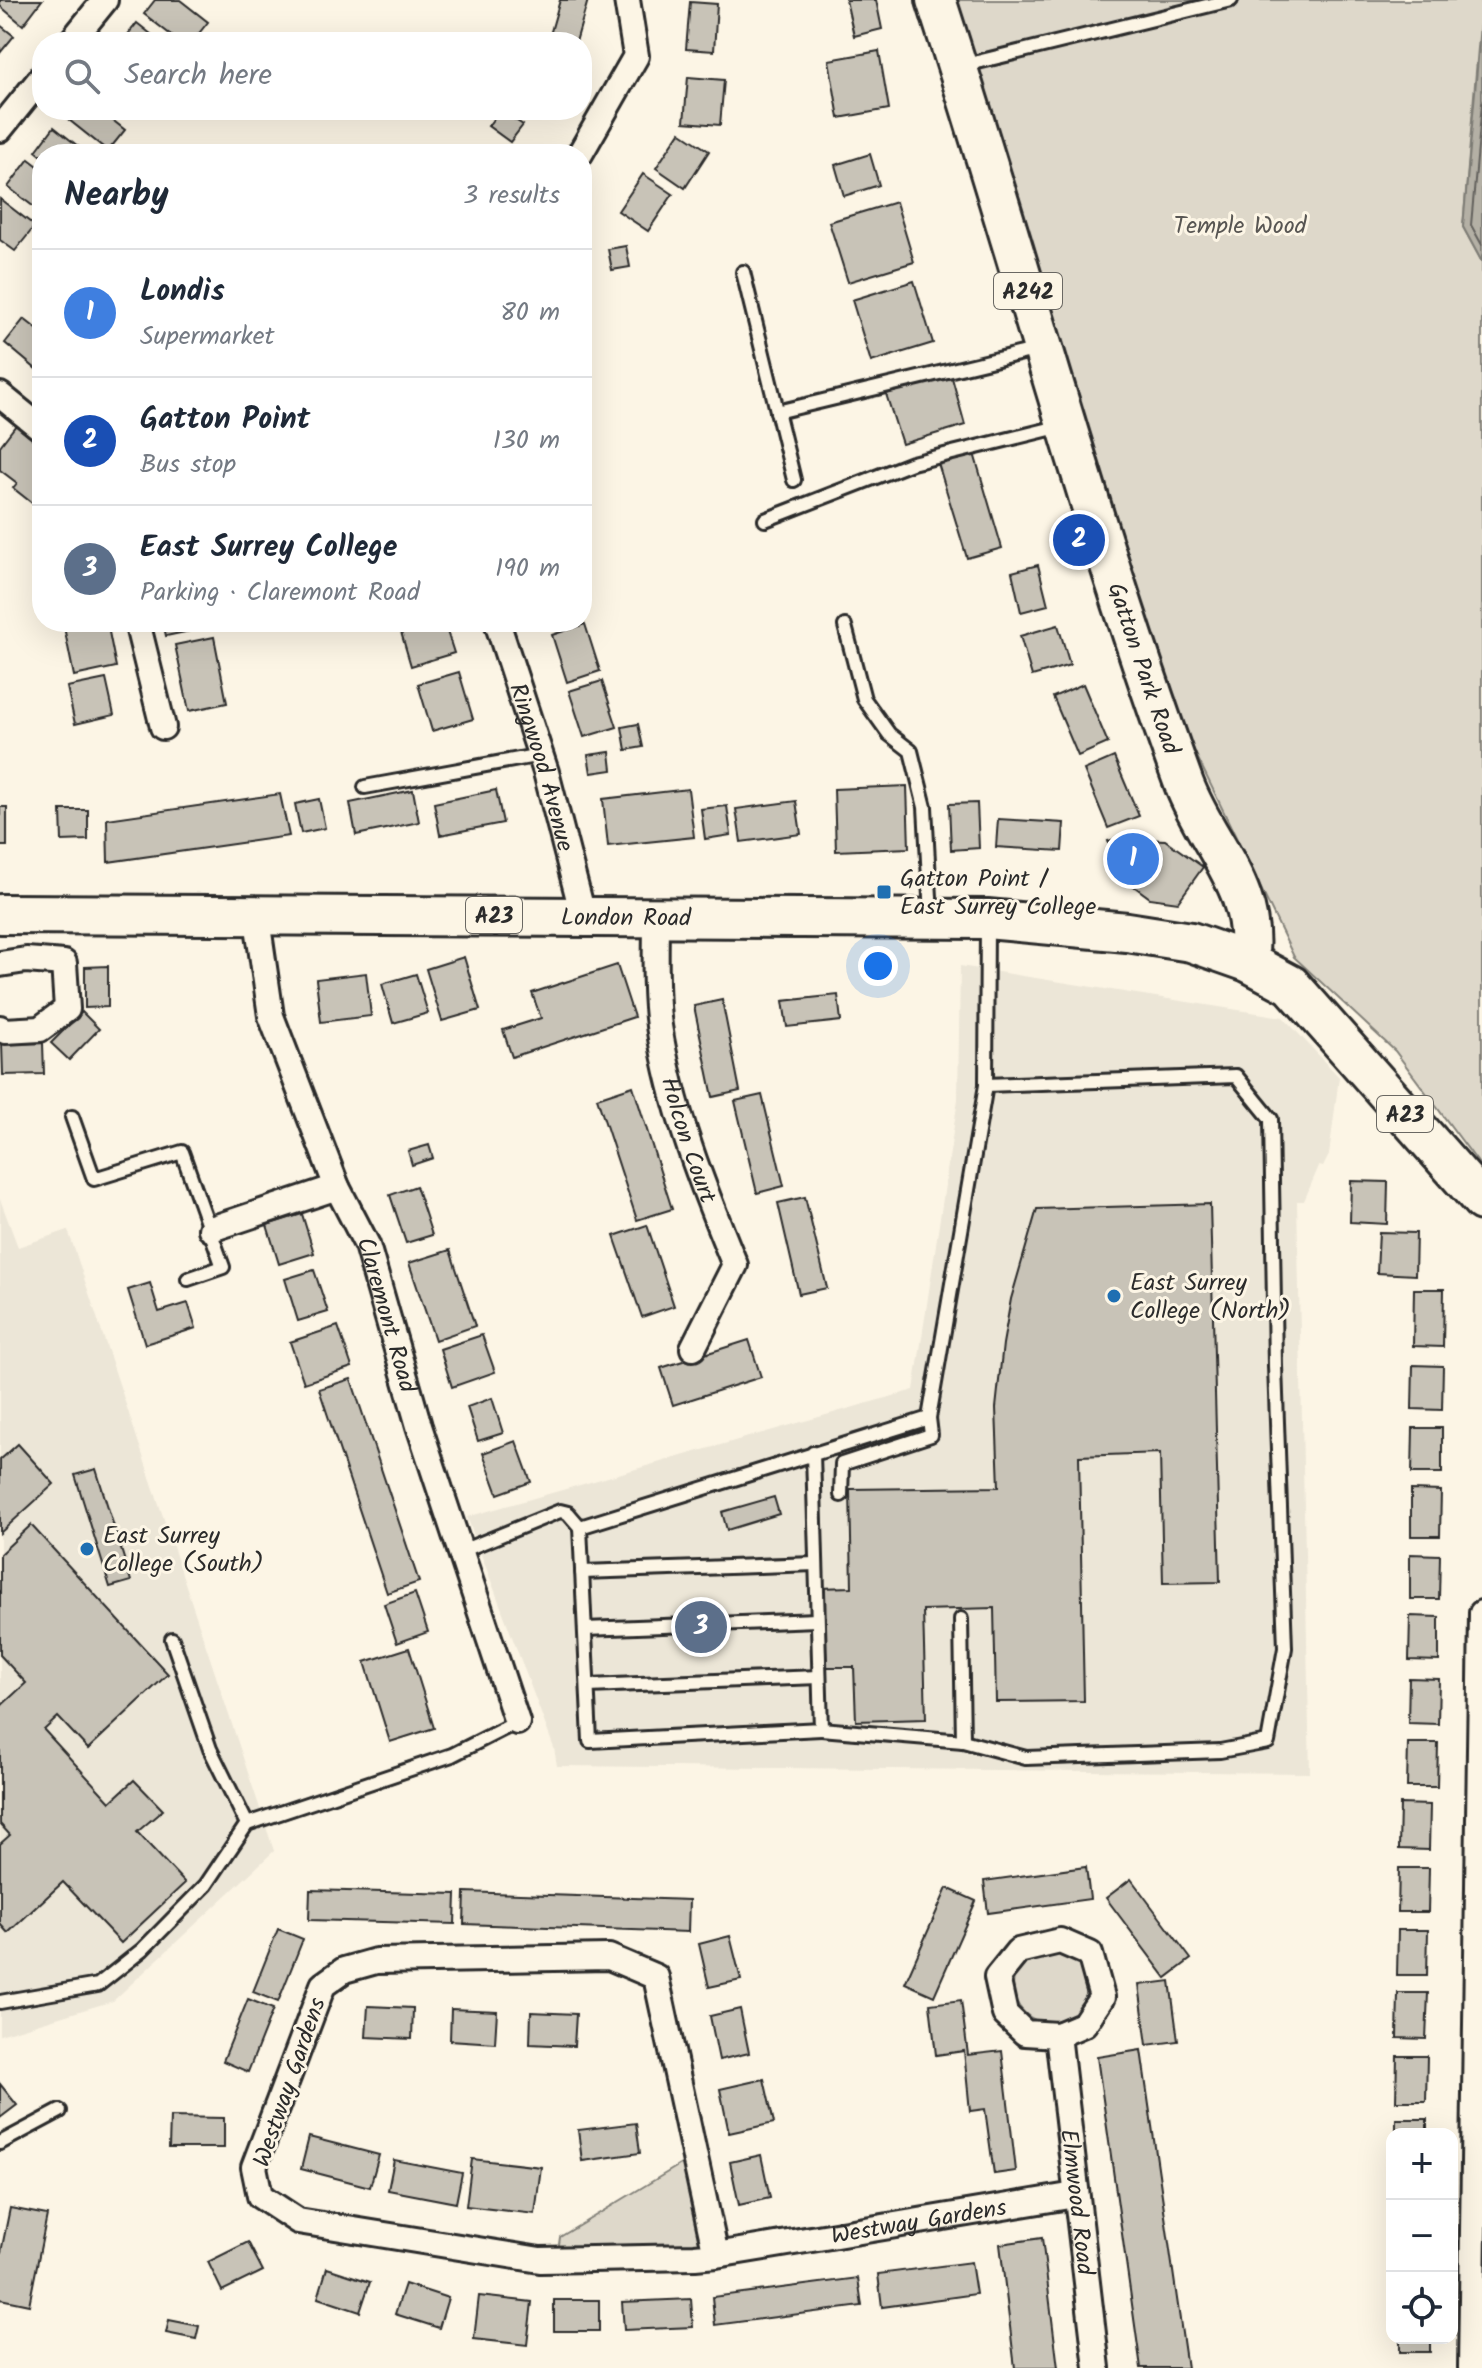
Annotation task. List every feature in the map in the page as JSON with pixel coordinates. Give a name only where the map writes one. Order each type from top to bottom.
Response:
[{"type":"main road","name":"Gatton Park Road","points":[[936,0],[1045,347],[1113,583],[1186,789],[1250,918],[1248,962]]},
{"type":"main road","name":"London Road","points":[[11,914],[256,912],[987,919],[1127,932],[1191,942],[1248,962]]},
{"type":"main road","name":"A23","points":[[1248,962],[1291,985],[1482,1201]]},
{"type":"street","points":[[79,32],[105,0]]},
{"type":"street","points":[[586,144],[636,56],[627,0]]},
{"type":"street","points":[[0,129],[32,89]]},
{"type":"street","points":[[0,395],[32,421]]},
{"type":"street","points":[[139,632],[163,727]]},
{"type":"street","name":"Ringwood Avenue","points":[[500,632],[541,755],[583,915]]},
{"type":"street","name":"Claremont Road","points":[[256,912],[271,1016],[337,1187],[367,1245],[459,1552],[517,1722]]},
{"type":"street","points":[[11,914],[26,960]]},
{"type":"street","name":"Holcon Court","points":[[656,916],[659,1023],[671,1088],[700,1179],[735,1265],[693,1348]]},
{"type":"street","points":[[0,964],[26,960],[64,963],[67,1009],[40,1029],[0,1028]]},
{"type":"street","points":[[211,1229],[337,1187]]},
{"type":"street","points":[[1471,2368],[1482,1613]]},
{"type":"street","points":[[1060,1941],[1090,1954],[1102,1997],[1084,2024],[1058,2035],[1025,2033],[1005,2014],[997,1977],[1018,1951],[1060,1941]]},
{"type":"street","name":"Westway Gardens","points":[[716,2255],[656,1977],[609,1957],[391,1961],[344,1970],[323,1985],[254,2167],[260,2196],[279,2212],[298,2221],[540,2260],[716,2255],[1075,2195]]},
{"type":"street","name":"Elmwood Road","points":[[1058,2035],[1097,2368]]},
{"type":"lane","points":[[958,67],[1231,0]]},
{"type":"lane","points":[[743,272],[794,480]]},
{"type":"lane","points":[[777,412],[1045,347]]},
{"type":"lane","points":[[765,520],[912,463],[1067,425]]},
{"type":"lane","points":[[845,626],[864,699],[889,734],[911,751],[925,807],[931,918]]},
{"type":"lane","points":[[365,787],[541,755]]},
{"type":"lane","points":[[841,1495],[842,1464],[931,1435],[929,1418],[986,1085],[987,919]]},
{"type":"lane","points":[[459,1552],[560,1511],[568,1513],[580,1527],[590,1741],[821,1729],[963,1741],[1026,1758],[1220,1751],[1268,1742],[1285,1648],[1275,1366],[1271,1119],[1236,1076],[986,1085]]},
{"type":"lane","points":[[72,1117],[94,1179],[182,1152],[223,1267],[188,1279]]},
{"type":"lane","points":[[580,1527],[929,1418]]},
{"type":"lane","points":[[813,1453],[821,1729]]},
{"type":"lane","points":[[582,1572],[815,1564]]},
{"type":"lane","points":[[961,1619],[963,1741]]},
{"type":"lane","points":[[585,1629],[817,1620]]},
{"type":"lane","points":[[172,1639],[210,1749],[247,1824]]},
{"type":"lane","points":[[588,1686],[819,1677]]},
{"type":"lane","points":[[0,2002],[98,1985],[142,1950],[206,1885],[247,1824],[452,1755],[517,1722]]},
{"type":"lane","points":[[0,2143],[60,2111]]},
{"type":"shaded area","name":"East Surrey College (North)","points":[[960,966],[1283,1017],[1339,1077],[1329,1155],[1323,1167],[1319,1166],[1304,1201],[1297,1201],[1310,1773],[557,1766],[554,1748],[467,1517],[914,1390],[958,1099]]},
{"type":"shaded area","name":"East Surrey College (South)","points":[[0,1199],[18,1247],[68,1230],[274,1851],[113,2001],[0,2035]]},
{"type":"green space","name":"Temple Wood","points":[[936,0],[1482,0],[1463,227],[1482,262],[1482,1168],[1395,1051],[1294,957],[1113,583]]},
{"type":"green space","points":[[1043,1949],[1057,1949],[1071,1955],[1081,1965],[1087,1986],[1085,2000],[1071,2017],[1057,2023],[1043,2023],[1029,2017],[1019,2007],[1013,1993],[1013,1979],[1019,1965],[1029,1955]]},
{"type":"green space","points":[[686,2161],[701,2245],[558,2252],[560,2237]]},
{"type":"water","points":[[1482,13],[1482,262],[1463,227]]},
{"type":"building","points":[[0,0],[42,0],[23,25],[0,6]]},
{"type":"building","points":[[155,0],[180,0],[208,22],[200,32],[167,32],[144,14]]},
{"type":"building","points":[[560,0],[588,0],[579,32],[551,32]]},
{"type":"building","points":[[846,0],[876,0],[882,29],[854,36]]},
{"type":"building","points":[[690,2],[717,4],[714,51],[686,49]]},
{"type":"building","points":[[137,23],[148,32],[130,32]]},
{"type":"building","points":[[0,25],[14,36],[0,53]]},
{"type":"building","points":[[879,51],[889,109],[839,118],[829,60]]},
{"type":"building","points":[[688,77],[724,80],[720,125],[684,122]]},
{"type":"building","points":[[69,120],[112,120],[125,130],[114,144],[99,144]]},
{"type":"building","points":[[492,120],[515,120],[523,125],[510,142],[488,126]]},
{"type":"building","points":[[54,127],[75,144],[41,144]]},
{"type":"building","points":[[680,132],[709,151],[685,188],[656,168]]},
{"type":"building","points":[[870,154],[879,185],[844,196],[835,165]]},
{"type":"building","points":[[29,159],[32,161],[32,205],[8,187]]},
{"type":"building","points":[[643,174],[673,194],[648,231],[618,211]]},
{"type":"building","points":[[0,199],[32,224],[32,230],[15,251],[0,240]]},
{"type":"building","points":[[896,202],[914,262],[848,282],[829,222]]},
{"type":"building","points":[[626,246],[630,267],[612,270],[608,249]]},
{"type":"building","points":[[914,281],[933,343],[871,362],[852,300]]},
{"type":"building","points":[[24,319],[32,325],[32,366],[5,343]]},
{"type":"building","points":[[951,374],[965,425],[902,444],[886,394]]},
{"type":"building","points":[[16,425],[32,439],[32,503],[13,488],[17,483],[0,470],[0,446]]},
{"type":"building","points":[[973,450],[1002,548],[967,558],[937,460]]},
{"type":"building","points":[[1038,565],[1048,605],[1021,612],[1012,572]]},
{"type":"building","points":[[1058,625],[1070,665],[1032,676],[1020,636]]},
{"type":"building","points":[[65,632],[109,632],[116,667],[74,676]]},
{"type":"building","points":[[401,632],[447,632],[454,653],[411,666]]},
{"type":"building","points":[[588,632],[600,671],[567,682],[552,635]]},
{"type":"building","points":[[214,637],[227,703],[189,711],[175,645]]},
{"type":"building","points":[[459,672],[473,719],[432,731],[418,684]]},
{"type":"building","points":[[106,679],[114,715],[75,724],[67,687]]},
{"type":"building","points":[[602,681],[617,727],[584,737],[569,691]]},
{"type":"building","points":[[1083,684],[1108,743],[1078,756],[1053,697]]},
{"type":"building","points":[[638,724],[643,747],[626,750],[622,727]]},
{"type":"building","points":[[610,752],[612,770],[591,773],[588,755]]},
{"type":"building","points":[[1114,757],[1139,816],[1108,828],[1084,770]]},
{"type":"building","points":[[907,786],[909,848],[836,851],[834,789]]},
{"type":"building","points":[[688,789],[694,837],[608,846],[603,799]]},
{"type":"building","points":[[413,790],[419,822],[356,835],[350,803]]},
{"type":"building","points":[[496,790],[503,823],[440,835],[434,803]]},
{"type":"building","points":[[280,794],[289,836],[108,862],[107,819]]},
{"type":"building","points":[[319,799],[325,828],[301,833],[295,804]]},
{"type":"building","points":[[796,801],[801,834],[741,842],[736,809]]},
{"type":"building","points":[[977,803],[979,848],[951,850],[949,804]]},
{"type":"building","points":[[727,806],[731,835],[705,839],[701,809]]},
{"type":"building","points":[[0,807],[7,807],[7,846],[0,846]]},
{"type":"building","points":[[61,810],[88,810],[88,840],[62,841]]},
{"type":"building","points":[[998,819],[1064,823],[1062,851],[996,847]]},
{"type":"building","points":[[1120,838],[1165,840],[1203,867],[1178,902],[1150,898],[1120,876],[1108,841]]},
{"type":"building","points":[[464,957],[480,1010],[442,1021],[426,969]]},
{"type":"building","points":[[617,965],[634,1017],[512,1057],[503,1030],[541,1018],[532,993]]},
{"type":"building","points":[[108,966],[108,1007],[85,1008],[85,967]]},
{"type":"building","points":[[366,973],[371,1016],[321,1022],[316,979]]},
{"type":"building","points":[[416,974],[428,1013],[393,1023],[382,984]]},
{"type":"building","points":[[838,995],[841,1021],[787,1027],[783,1001]]},
{"type":"building","points":[[722,1000],[740,1091],[713,1097],[694,1006]]},
{"type":"building","points":[[82,1012],[99,1029],[69,1060],[51,1043]]},
{"type":"building","points":[[43,1043],[44,1074],[3,1075],[2,1044]]},
{"type":"building","points":[[633,1086],[672,1209],[637,1220],[597,1098]]},
{"type":"building","points":[[762,1095],[784,1186],[757,1193],[735,1101]]},
{"type":"building","points":[[429,1145],[433,1158],[412,1165],[408,1151]]},
{"type":"building","points":[[1351,1181],[1388,1182],[1387,1224],[1350,1222]]},
{"type":"building","points":[[416,1186],[432,1235],[406,1243],[390,1195]]},
{"type":"building","points":[[805,1197],[827,1288],[799,1294],[778,1203]]},
{"type":"building","points":[[1210,1204],[1220,1582],[1163,1583],[1160,1453],[1079,1456],[1084,1701],[996,1702],[994,1608],[923,1610],[926,1719],[856,1721],[854,1667],[821,1667],[819,1588],[852,1587],[850,1489],[999,1487],[996,1408],[1003,1344],[1011,1299],[1037,1209]]},
{"type":"building","points":[[302,1214],[314,1253],[279,1264],[267,1225]]},
{"type":"building","points":[[647,1225],[674,1306],[642,1317],[614,1236]]},
{"type":"building","points":[[1379,1232],[1416,1233],[1415,1275],[1377,1273]]},
{"type":"building","points":[[450,1250],[475,1326],[435,1340],[409,1263]]},
{"type":"building","points":[[314,1270],[328,1312],[298,1321],[285,1279]]},
{"type":"building","points":[[150,1283],[159,1312],[188,1303],[196,1328],[145,1344],[128,1290]]},
{"type":"building","points":[[1414,1289],[1444,1289],[1443,1347],[1413,1346]]},
{"type":"building","points":[[338,1326],[352,1367],[304,1383],[290,1342]]},
{"type":"building","points":[[482,1335],[495,1372],[452,1387],[440,1349]]},
{"type":"building","points":[[749,1340],[761,1377],[673,1405],[661,1368]]},
{"type":"building","points":[[1413,1365],[1443,1366],[1442,1410],[1412,1409]]},
{"type":"building","points":[[351,1379],[419,1582],[387,1593],[319,1389]]},
{"type":"building","points":[[492,1398],[503,1433],[478,1441],[467,1407]]},
{"type":"building","points":[[1413,1428],[1442,1428],[1442,1473],[1412,1473]]},
{"type":"building","points":[[516,1441],[531,1482],[498,1494],[483,1453]]},
{"type":"building","points":[[18,1444],[54,1484],[0,1533],[0,1460]]},
{"type":"building","points":[[96,1469],[131,1581],[110,1587],[75,1475]]},
{"type":"building","points":[[1411,1490],[1441,1491],[1440,1536],[1411,1536]]},
{"type":"building","points":[[774,1497],[779,1514],[727,1530],[722,1512]]},
{"type":"building","points":[[31,1525],[168,1674],[88,1749],[58,1717],[44,1730],[110,1802],[134,1780],[163,1810],[137,1832],[185,1883],[121,1943],[63,1882],[8,1933],[0,1924],[0,1844],[10,1835],[0,1824],[0,1707],[26,1683],[0,1655],[0,1554]]},
{"type":"building","points":[[1410,1554],[1440,1555],[1439,1599],[1410,1599]]},
{"type":"building","points":[[415,1593],[428,1632],[397,1643],[384,1604]]},
{"type":"building","points":[[1410,1616],[1439,1617],[1439,1661],[1409,1660]]},
{"type":"building","points":[[409,1648],[434,1728],[390,1742],[365,1662]]},
{"type":"building","points":[[1409,1678],[1439,1679],[1438,1724],[1408,1723]]},
{"type":"building","points":[[1408,1743],[1438,1743],[1437,1787],[1407,1787]]},
{"type":"building","points":[[1400,1804],[1430,1805],[1429,1850],[1399,1849]]},
{"type":"building","points":[[1086,1867],[1090,1899],[988,1913],[984,1881]]},
{"type":"building","points":[[1399,1868],[1429,1868],[1428,1912],[1398,1912]]},
{"type":"building","points":[[1131,1879],[1191,1959],[1166,1978],[1106,1898]]},
{"type":"building","points":[[947,1888],[976,1901],[934,1996],[905,1983]]},
{"type":"building","points":[[310,1890],[456,1894],[455,1924],[309,1920]]},
{"type":"building","points":[[465,1892],[689,1900],[688,1932],[464,1924]]},
{"type":"building","points":[[278,1929],[303,1939],[278,2002],[253,1992]]},
{"type":"building","points":[[1398,1930],[1428,1930],[1427,1975],[1397,1975]]},
{"type":"building","points":[[730,1936],[741,1980],[709,1987],[699,1944]]},
{"type":"building","points":[[1170,1981],[1178,2041],[1147,2045],[1139,1985]]},
{"type":"building","points":[[1398,1993],[1428,1993],[1426,2039],[1397,2038]]},
{"type":"building","points":[[248,1999],[273,2009],[248,2072],[223,2061]]},
{"type":"building","points":[[961,2000],[968,2055],[1002,2051],[1016,2171],[994,2174],[985,2109],[970,2111],[964,2051],[936,2055],[930,2004]]},
{"type":"building","points":[[368,2006],[413,2008],[412,2039],[366,2037]]},
{"type":"building","points":[[451,2009],[497,2011],[495,2043],[450,2040]]},
{"type":"building","points":[[740,2009],[749,2053],[719,2060],[710,2016]]},
{"type":"building","points":[[531,2012],[576,2014],[574,2046],[530,2044]]},
{"type":"building","points":[[1141,2050],[1187,2368],[1141,2368],[1097,2057]]},
{"type":"building","points":[[1397,2056],[1427,2056],[1426,2101],[1396,2101]]},
{"type":"building","points":[[764,2079],[774,2123],[729,2133],[720,2089]]},
{"type":"building","points":[[0,2084],[17,2105],[0,2118]]},
{"type":"building","points":[[170,2117],[224,2118],[224,2148],[169,2148]]},
{"type":"building","points":[[1396,2119],[1427,2119],[1427,2128],[1396,2128]]},
{"type":"building","points":[[636,2123],[640,2153],[582,2161],[578,2130]]},
{"type":"building","points":[[309,2137],[379,2155],[370,2187],[301,2169]]},
{"type":"building","points":[[761,2155],[770,2198],[739,2205],[730,2162]]},
{"type":"building","points":[[472,2159],[541,2167],[535,2214],[466,2206]]},
{"type":"building","points":[[394,2160],[462,2173],[456,2203],[388,2190]]},
{"type":"building","points":[[10,2208],[47,2215],[29,2305],[0,2299],[0,2257]]},
{"type":"building","points":[[1042,2238],[1058,2368],[1015,2368],[1000,2244]]},
{"type":"building","points":[[248,2242],[263,2271],[222,2291],[208,2262]]},
{"type":"building","points":[[971,2262],[976,2294],[882,2307],[878,2274]]},
{"type":"building","points":[[327,2268],[370,2282],[360,2312],[318,2298]]},
{"type":"building","points":[[858,2278],[862,2306],[715,2325],[712,2297]]},
{"type":"building","points":[[405,2284],[448,2298],[439,2328],[395,2314]]},
{"type":"building","points":[[479,2296],[532,2302],[527,2345],[474,2339]]},
{"type":"building","points":[[691,2299],[693,2327],[624,2330],[622,2302]]},
{"type":"building","points":[[554,2300],[599,2300],[599,2331],[554,2331]]},
{"type":"building","points":[[169,2320],[199,2326],[196,2339],[166,2333]]},
{"type":"building","points":[[1400,2344],[1430,2344],[1430,2352],[1400,2352]]},
{"type":"place","name":"Gatton Point","points":[[1079,540]]},
{"type":"place","name":"Londis","points":[[1133,859]]},
{"type":"place","name":"Gatton Point / East Surrey College","points":[[884,892]]},
{"type":"place","name":"East Surrey College (North)","points":[[1114,1296]]},
{"type":"place","name":"East Surrey College (South)","points":[[87,1549]]},
{"type":"place","name":"East Surrey College","points":[[701,1627]]}]
